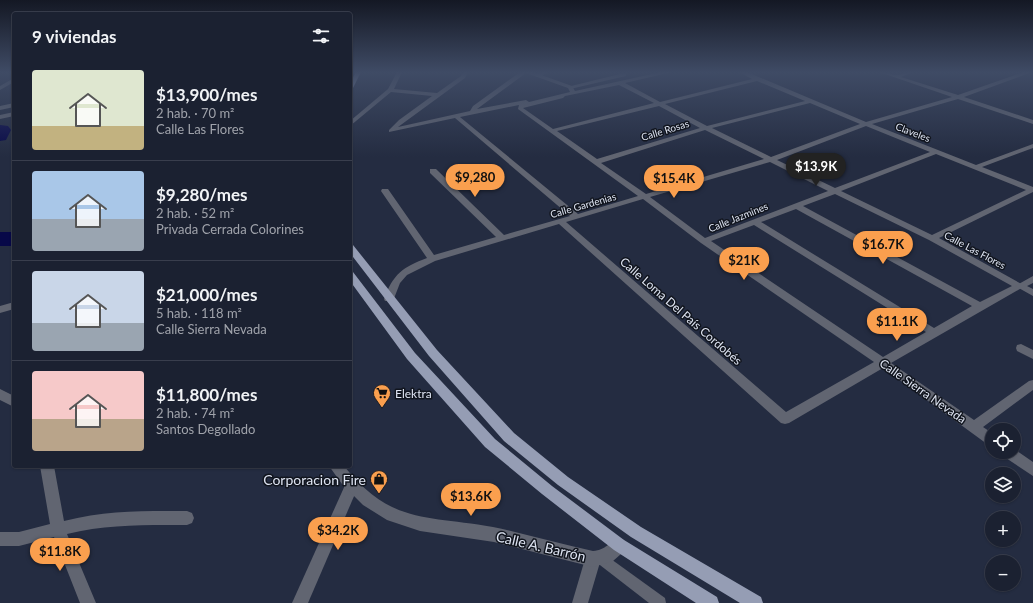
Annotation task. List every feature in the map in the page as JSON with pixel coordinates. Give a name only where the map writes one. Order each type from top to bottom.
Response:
[{"type":"main road","points":[[352,250],[433,354],[509,437],[564,481],[636,532],[755,603]]},
{"type":"main road","points":[[352,277],[411,356],[490,443],[546,490],[619,545],[712,603]]},
{"type":"street","points":[[352,122],[378,100]]},
{"type":"street","points":[[431,100],[401,121],[391,131],[472,112],[535,100]]},
{"type":"street","points":[[472,112],[475,107],[485,100]]},
{"type":"street","name":"Calle Sierra Nevada","points":[[547,100],[520,106],[551,131],[645,197],[704,241],[884,363],[985,435]]},
{"type":"street","name":"Calle Las Flores","points":[[649,100],[932,238],[1033,292]]},
{"type":"street","points":[[551,131],[672,100]]},
{"type":"street","name":"Calle Gardenias","points":[[389,299],[393,285],[400,275],[408,269],[432,258],[772,159],[866,124],[948,100]]},
{"type":"street","points":[[969,100],[1031,120]]},
{"type":"street","name":"Claveles","points":[[811,101],[974,168],[1032,190]]},
{"type":"street","name":"Calle Rosas","points":[[596,162],[706,128],[811,101]]},
{"type":"street","points":[[0,108],[12,105]]},
{"type":"street","points":[[0,117],[12,114]]},
{"type":"street","points":[[456,116],[577,216]]},
{"type":"street","points":[[974,168],[1033,146]]},
{"type":"street","name":"Calle Jazmines","points":[[704,241],[936,152]]},
{"type":"street","points":[[434,171],[502,238]]},
{"type":"street","points":[[932,238],[1032,190]]},
{"type":"street","points":[[385,191],[432,258]]},
{"type":"street","points":[[795,205],[980,306]]},
{"type":"street","name":"Calle Loma Del País Cordobés","points":[[560,221],[785,419],[884,363]]},
{"type":"street","points":[[753,221],[935,333]]},
{"type":"street","points":[[884,363],[980,306],[1033,279]]},
{"type":"street","points":[[0,310],[12,306]]},
{"type":"street","points":[[1021,348],[1033,355]]},
{"type":"street","name":"Calle Sierra Nevada","points":[[974,427],[1033,384]]},
{"type":"street","points":[[0,394],[12,401]]},
{"type":"street","points":[[1018,459],[1033,470]]},
{"type":"street","points":[[47,468],[58,530],[88,603]]},
{"type":"street","name":"Calle A. Barrón","points":[[337,468],[351,487],[385,513],[408,522],[480,532],[596,559],[613,554],[619,545]]},
{"type":"street","points":[[300,603],[351,487]]},
{"type":"street","points":[[0,539],[19,539],[87,522],[117,518],[187,518]]},
{"type":"street","points":[[580,603],[596,559]]},
{"type":"lane","points":[[596,559],[660,603]]},
{"type":"waterway","points":[[0,130],[2,130],[0,136]]},
{"type":"waterway","points":[[0,239],[12,239]]},
{"type":"place","name":"Elektra","points":[[382,408]]},
{"type":"place","name":"Corporacion Fire","points":[[379,494]]}]
